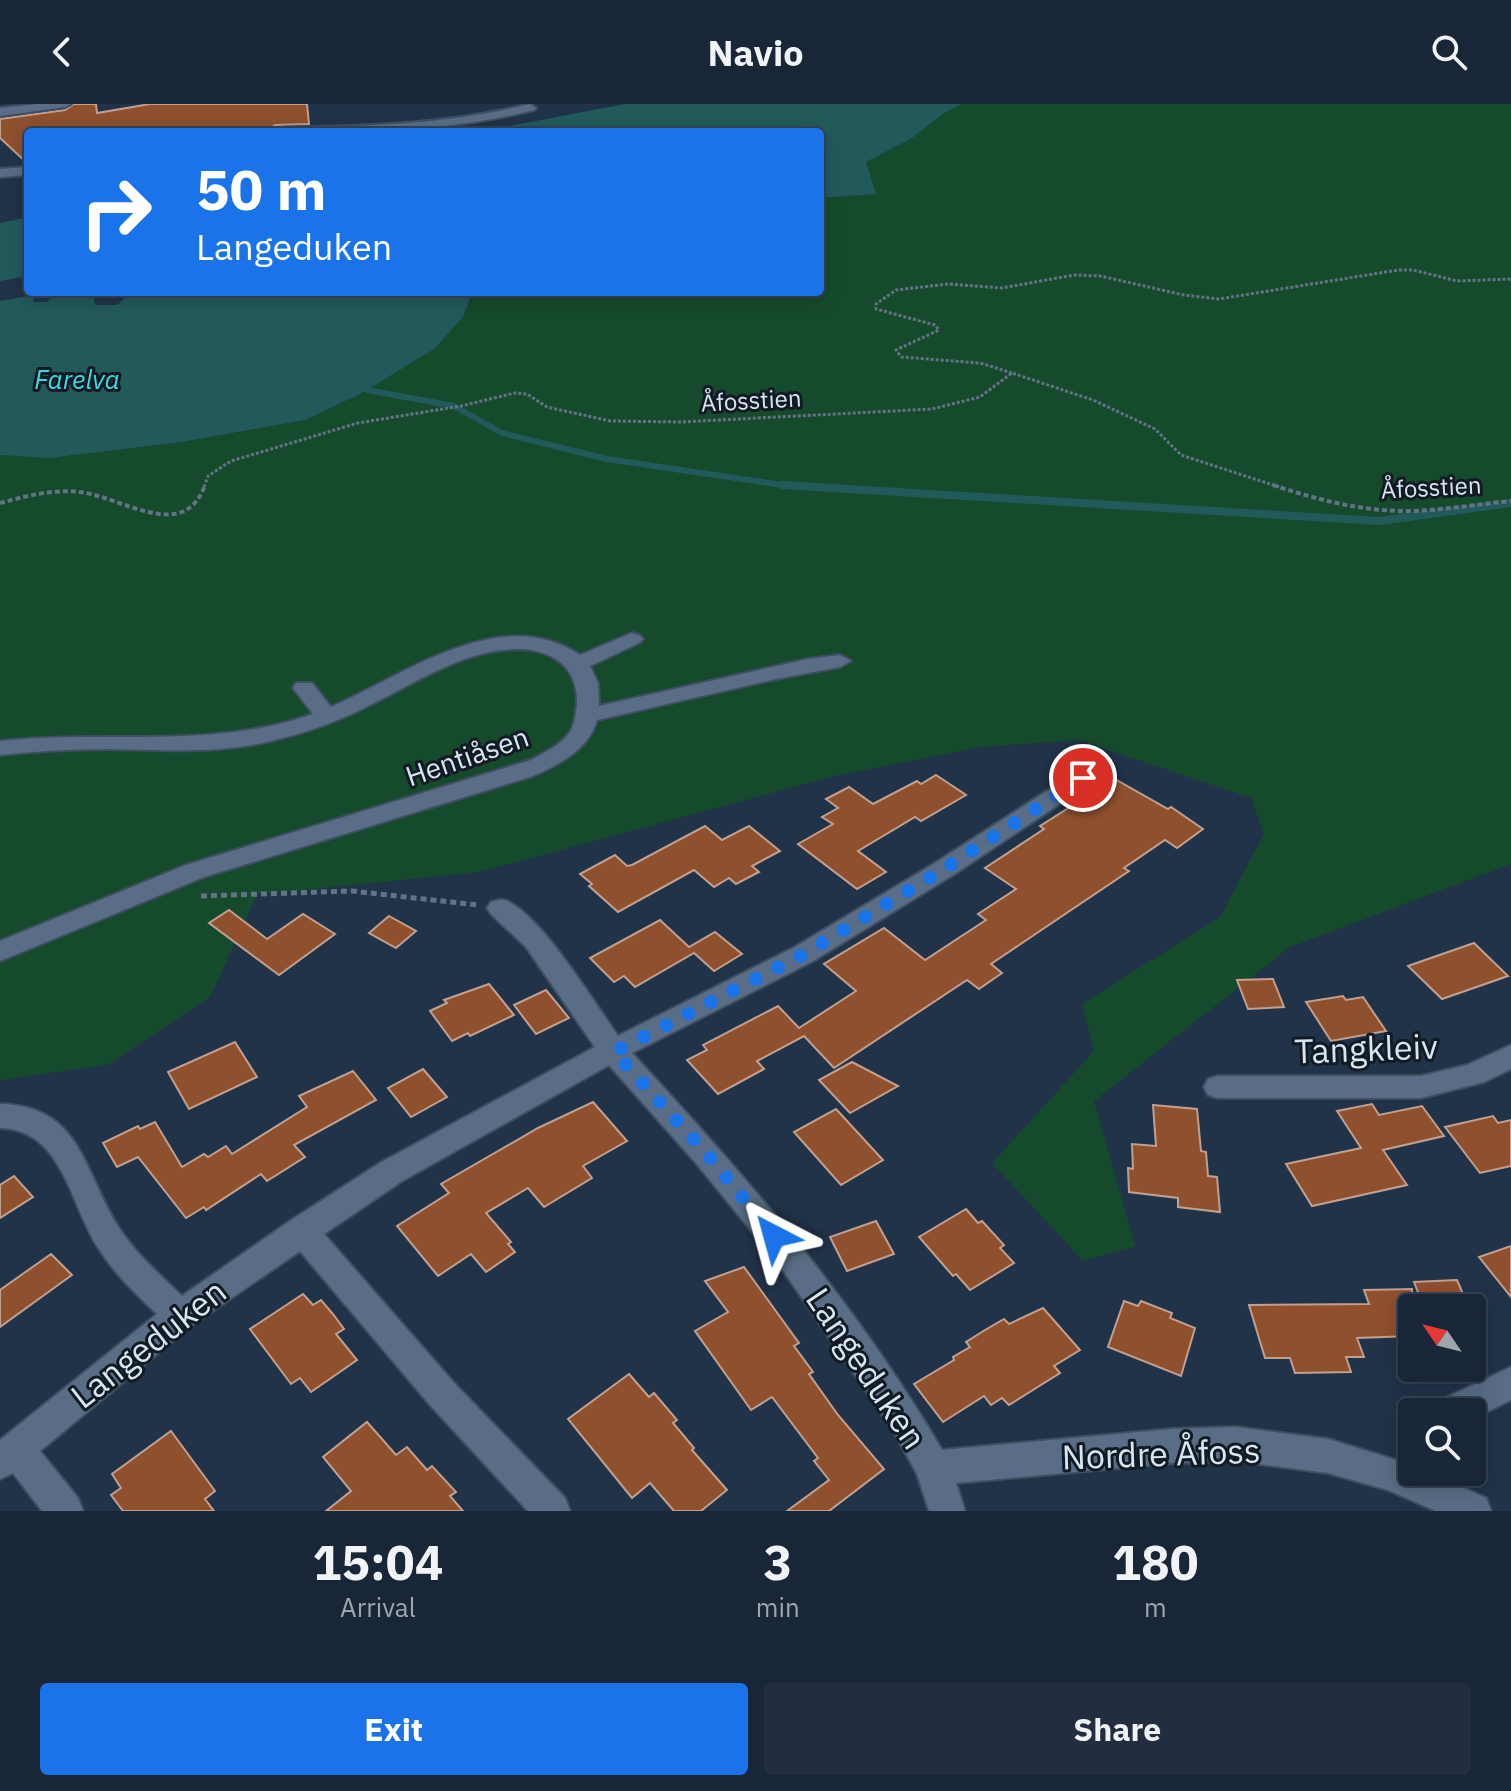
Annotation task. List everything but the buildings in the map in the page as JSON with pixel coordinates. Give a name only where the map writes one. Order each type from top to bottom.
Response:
[{"type":"street","points":[[0,112],[65,104]]},
{"type":"street","points":[[410,128],[481,120],[530,108]]},
{"type":"street","points":[[0,173],[24,171]]},
{"type":"street","points":[[579,663],[632,639]]},
{"type":"street","points":[[0,748],[73,742],[167,744],[229,741],[268,735],[327,716],[442,661],[501,644],[544,647],[566,654],[579,663],[587,675],[587,715],[634,708],[727,684],[840,661]]},
{"type":"street","points":[[304,688],[327,716]]},
{"type":"street","name":"Hentiåsen","points":[[0,952],[195,871],[525,771],[569,746],[580,734],[587,715]]},
{"type":"street","name":"Langeduken","points":[[8,1456],[180,1315],[301,1230],[450,1136],[804,954],[944,869],[1083,778]]},
{"type":"street","name":"Langeduken","points":[[500,908],[521,925],[549,957],[614,1052],[707,1154],[791,1256],[877,1377],[933,1468],[947,1511]]},
{"type":"street","name":"Tangkleiv","points":[[1218,1087],[1421,1087],[1474,1074],[1511,1056]]},
{"type":"street","points":[[0,1116],[28,1119],[49,1129],[60,1143],[92,1212],[111,1241],[180,1315]]},
{"type":"street","points":[[301,1230],[442,1394],[552,1511]]},
{"type":"street","points":[[1480,1398],[1511,1383]]},
{"type":"street","name":"Nordre Åfoss","points":[[933,1468],[1171,1446],[1236,1444],[1298,1450],[1398,1470]]},
{"type":"street","points":[[8,1456],[65,1511]]},
{"type":"street","name":"Nordre Åfoss","points":[[1432,1486],[1473,1511]]},
{"type":"path","points":[[1012,373],[980,363],[901,357],[896,350],[902,344],[939,330],[924,321],[885,313],[876,309],[876,304],[896,290],[948,284],[1002,288],[1074,275],[1100,276],[1184,295],[1219,299],[1398,270],[1413,270],[1457,281],[1511,279]]},
{"type":"path","name":"Åfosstien","points":[[0,503],[51,492],[79,492],[105,496],[157,514],[184,514],[203,498],[208,476],[231,461],[358,423],[461,406],[515,393],[527,394],[547,407],[610,421],[681,422],[932,409],[980,397],[1012,373],[1093,400],[1155,429],[1181,455],[1316,499],[1358,507],[1412,511],[1511,501]]},
{"type":"path","points":[[186,898],[352,891],[500,908]]},
{"type":"shaded area","points":[[962,104],[1511,104],[1511,864],[1290,947],[1094,1101],[1135,1246],[1083,1261],[992,1163],[1094,1051],[1082,1004],[1220,917],[1264,834],[1251,798],[1079,740],[980,747],[834,776],[479,872],[257,895],[210,997],[107,1065],[0,1080],[0,455],[49,458],[181,442],[305,420],[382,380],[463,317],[471,296],[824,296],[824,198],[876,194],[866,162],[912,138],[944,113]]},
{"type":"water","points":[[625,104],[962,104],[944,113],[912,138],[866,162],[876,194],[824,198],[824,128],[499,128]]},
{"type":"water","points":[[24,218],[24,277],[0,281],[0,223]]},
{"type":"water","name":"Farelva","points":[[29,296],[34,297],[33,302],[47,302],[50,298],[90,296],[85,298],[94,298],[95,305],[117,305],[127,296],[471,296],[463,317],[434,349],[360,394],[305,420],[181,442],[49,458],[0,455],[0,301]]},
{"type":"waterway","points":[[367,390],[454,406],[502,433],[607,459],[796,487]]},
{"type":"waterway","points":[[783,485],[1379,521],[1511,503]]},
{"type":"route","points":[[774,1236],[707,1154],[614,1052],[804,954],[944,869],[1083,778]]}]
